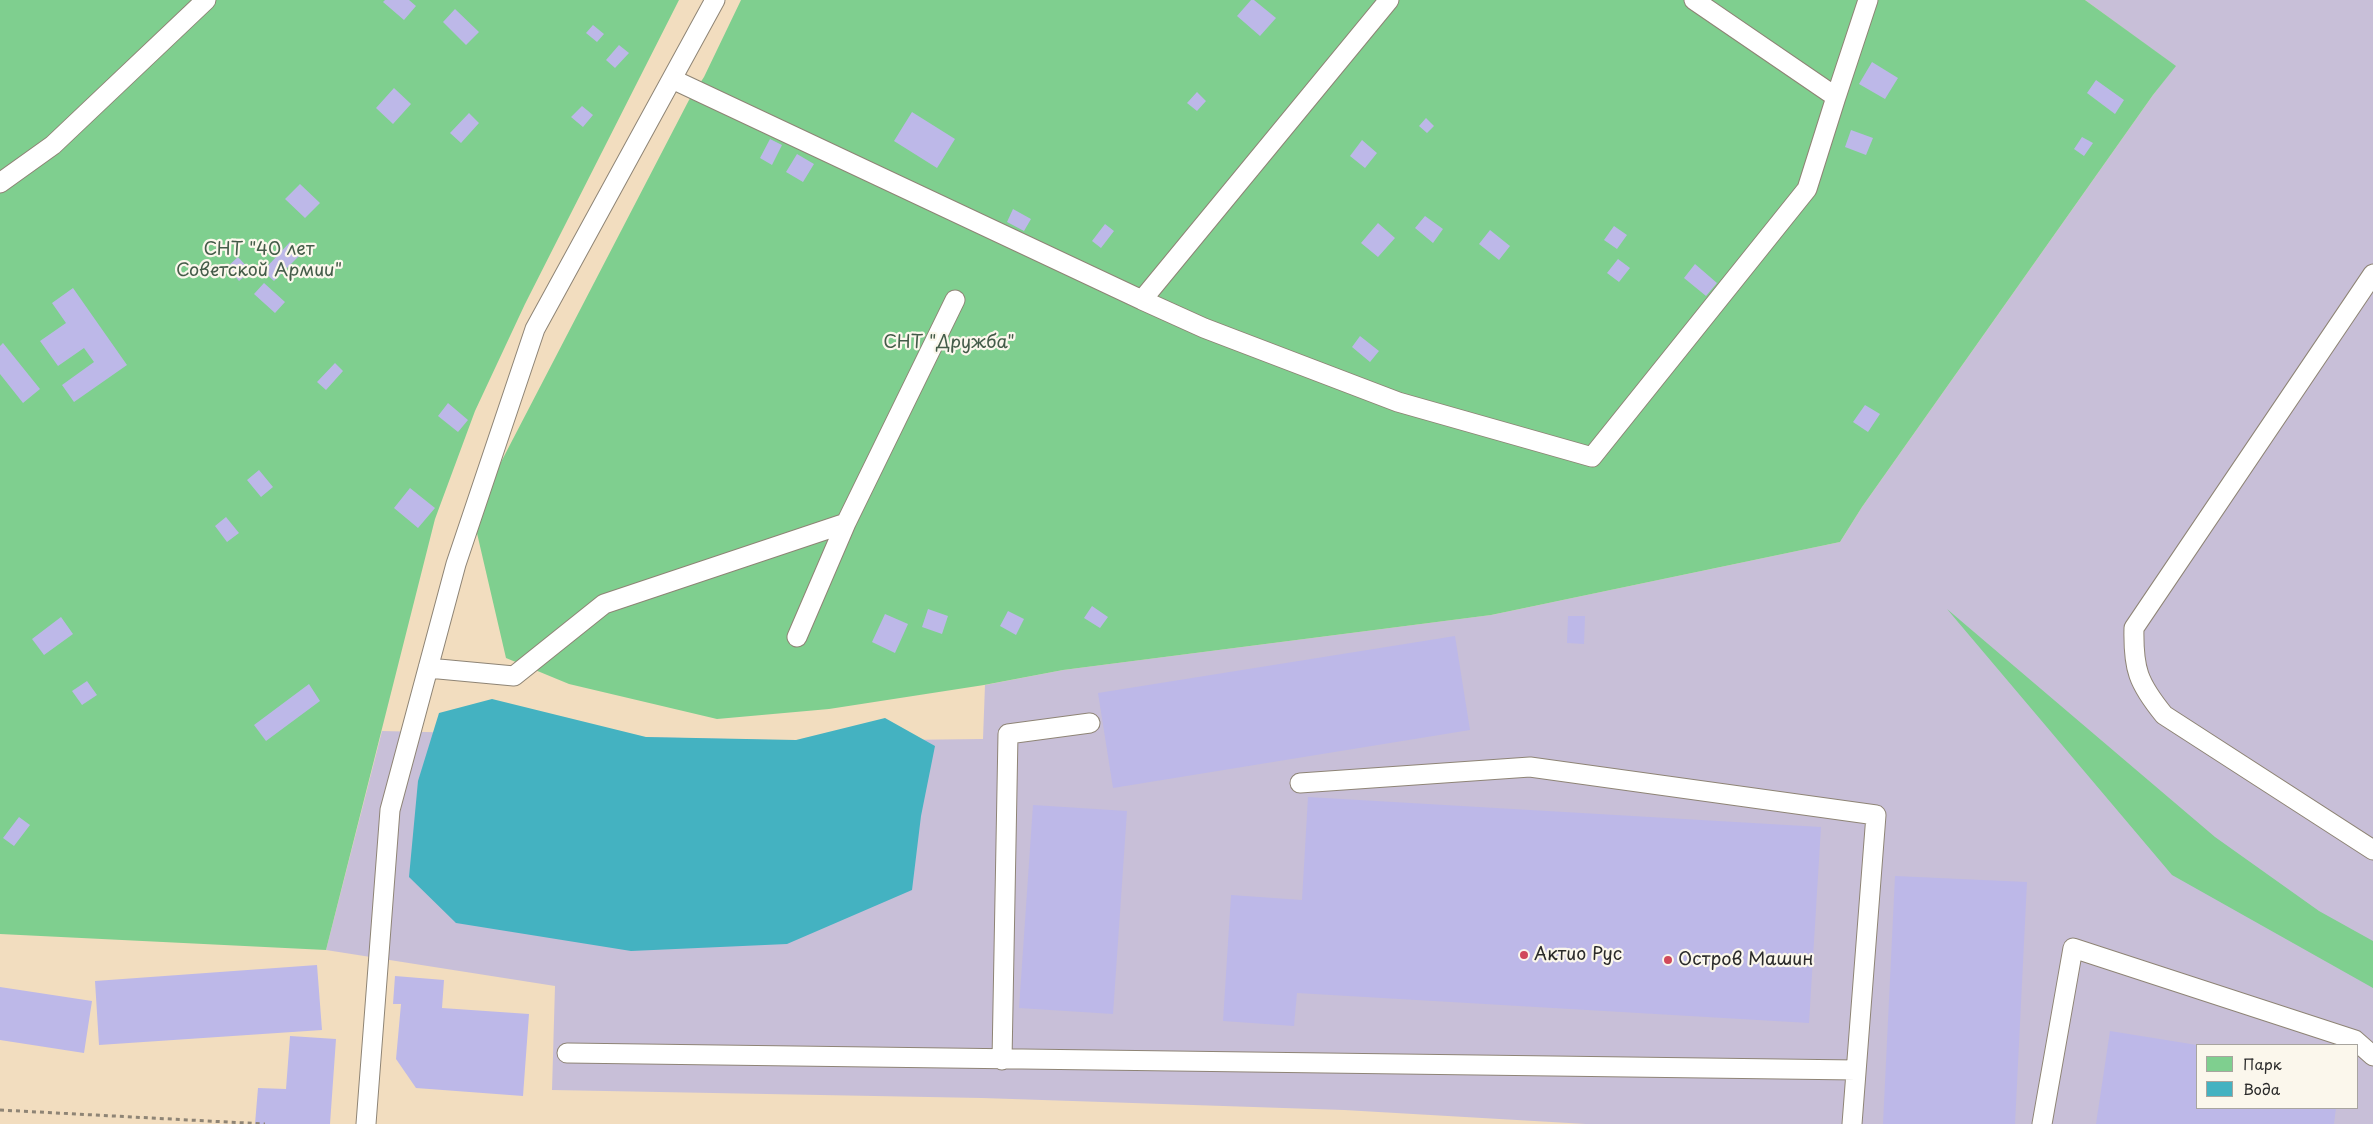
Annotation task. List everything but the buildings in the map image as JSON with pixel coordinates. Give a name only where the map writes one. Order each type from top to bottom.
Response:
[{"type":"lane","points":[[0,183],[53,145],[206,0]]},
{"type":"lane","points":[[366,1124],[390,810],[456,564],[535,329],[715,0]]},
{"type":"lane","points":[[1142,300],[1389,0]]},
{"type":"lane","points":[[1694,0],[1836,97]]},
{"type":"lane","points":[[672,79],[1204,328],[1398,402],[1592,457],[1807,189],[1868,0]]},
{"type":"lane","points":[[2373,274],[2134,628],[2134,652],[2139,678],[2149,696],[2164,715],[2373,850]]},
{"type":"lane","points":[[797,636],[846,523],[955,300]]},
{"type":"lane","points":[[428,668],[514,676],[604,604],[846,523]]},
{"type":"lane","points":[[1002,1060],[1008,734],[1090,723]]},
{"type":"lane","points":[[1300,783],[1530,767],[1876,816],[1852,1124]]},
{"type":"lane","points":[[2042,1124],[2073,948],[2354,1040],[2373,1056]]},
{"type":"lane","points":[[566,1054],[1856,1070]]},
{"type":"path","points":[[0,1110],[265,1124]]},
{"type":"shaded area","points":[[2085,0],[2373,0],[2373,1124],[1586,1124],[1344,1110],[982,1098],[552,1090],[555,986],[326,950],[382,731],[815,741],[983,739],[985,685],[1063,670],[1491,615],[1840,542],[1862,507],[2175,66]]},
{"type":"green space","name":"СНТ \"40 лет Советской Армии\"","points":[[0,0],[679,0],[525,304],[475,411],[435,519],[326,950],[0,934]]},
{"type":"green space","name":"СНТ \"Дружба\"","points":[[741,0],[2085,0],[2176,66],[2153,95],[1862,507],[1840,542],[1491,615],[1063,670],[984,685],[829,709],[717,719],[569,684],[506,658],[473,516],[689,100],[704,77]]},
{"type":"green space","points":[[1947,609],[2215,837],[2319,911],[2373,941],[2373,988],[2172,875]]},
{"type":"water","points":[[492,699],[646,737],[796,740],[885,718],[935,746],[921,816],[912,890],[787,944],[631,951],[456,923],[409,877],[418,781],[439,713]]},
{"type":"place","name":"Актио Рус","points":[[1524,955]]},
{"type":"place","name":"Остров Машин","points":[[1668,960]]}]
